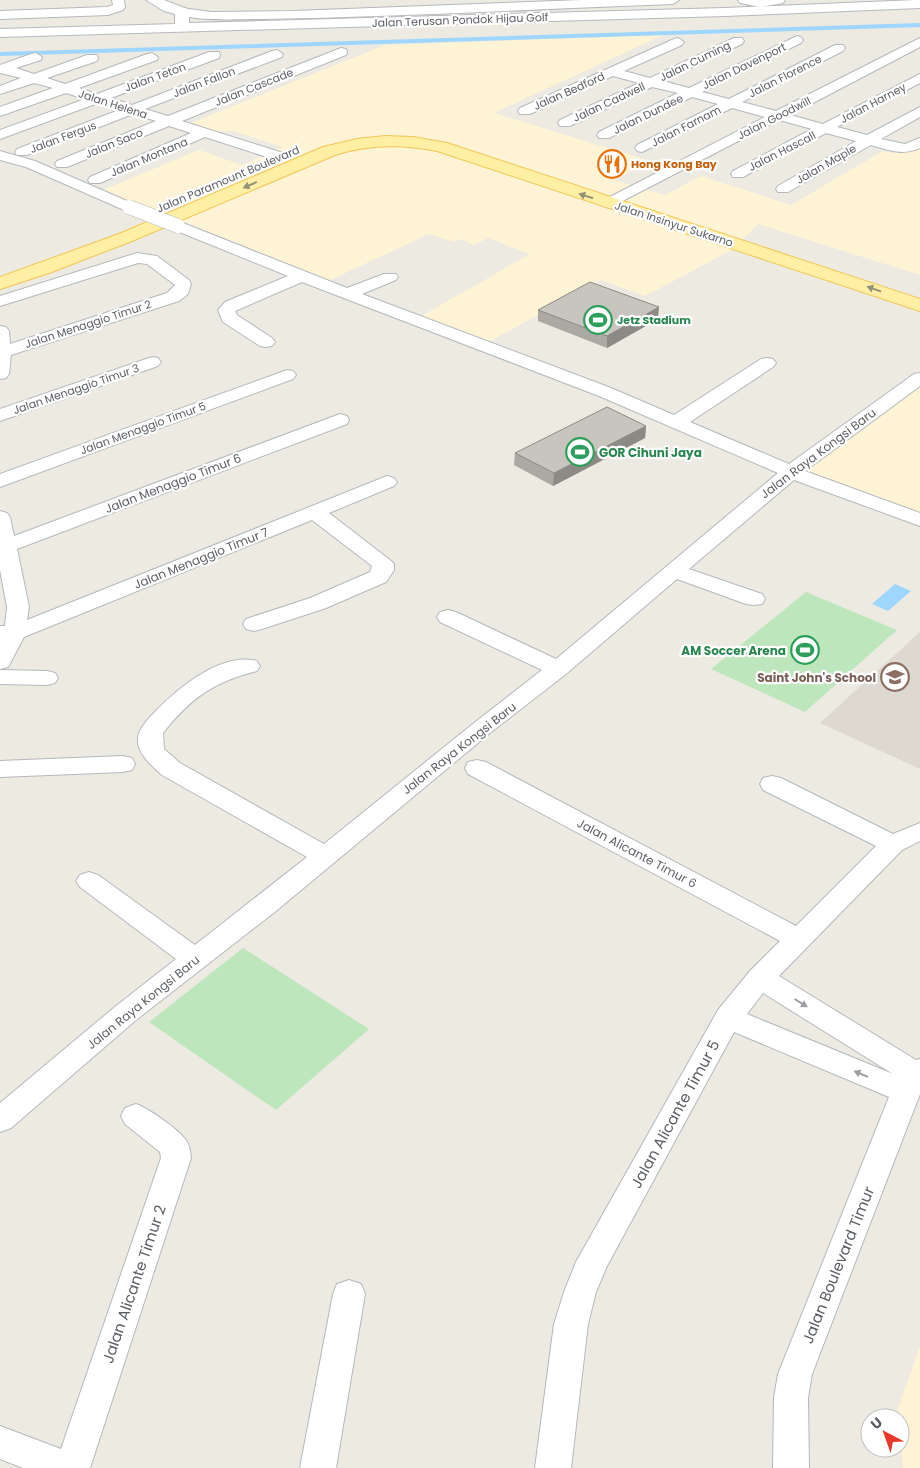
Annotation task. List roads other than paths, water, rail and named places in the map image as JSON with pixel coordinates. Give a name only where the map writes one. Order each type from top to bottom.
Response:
[{"type":"main road","points":[[153,0],[175,7],[177,28]]},
{"type":"main road","name":"Jalan Terusan Pondok Hijau Golf","points":[[0,33],[725,12],[920,4]]},
{"type":"main road","name":"Jalan Paramount Boulevard","points":[[0,269],[45,256],[104,234],[330,136],[363,131],[419,130],[463,141]]},
{"type":"main road","name":"Jalan Paramount Boulevard","points":[[0,283],[75,259],[341,146],[392,140],[427,144]]},
{"type":"main road","name":"Jalan Insinyur Sukarno","points":[[463,141],[828,257]]},
{"type":"main road","name":"Jalan Insinyur Sukarno","points":[[427,144],[920,305]]},
{"type":"main road","points":[[762,252],[778,241]]},
{"type":"street","points":[[36,14],[37,0]]},
{"type":"street","points":[[175,7],[220,8],[245,5],[522,0]]},
{"type":"street","points":[[175,7],[225,16],[672,0]]},
{"type":"street","points":[[744,0],[760,3],[779,0]]},
{"type":"street","points":[[0,15],[108,11],[119,3]]},
{"type":"street","name":"Jalan Davenport","points":[[691,92],[797,40]]},
{"type":"street","name":"Jalan Cuming","points":[[652,82],[738,41]]},
{"type":"street","name":"Jalan Bedford","points":[[525,111],[678,42]]},
{"type":"street","name":"Jalan Goodwill","points":[[609,203],[920,42]]},
{"type":"street","name":"Jalan Florence","points":[[731,103],[839,48]]},
{"type":"street","name":"Jalan Cascade","points":[[166,122],[341,52]]},
{"type":"street","name":"Jalan Fallon","points":[[131,110],[276,54]]},
{"type":"street","name":"Jalan Teton","points":[[0,135],[214,55]]},
{"type":"street","points":[[0,112],[152,56]]},
{"type":"street","points":[[1,69],[36,57]]},
{"type":"street","points":[[0,90],[92,58]]},
{"type":"street","name":"Jalan Helena","points":[[1,69],[202,134],[281,157]]},
{"type":"street","points":[[614,72],[898,148],[914,145]]},
{"type":"street","name":"Jalan Harney","points":[[826,128],[920,78]]},
{"type":"street","name":"Jalan Cadwell","points":[[565,123],[652,82]]},
{"type":"street","name":"Jalan Dundee","points":[[604,135],[691,92]]},
{"type":"street","name":"Jalan Farnam","points":[[642,148],[731,103]]},
{"type":"street","name":"Jalan Fergus","points":[[8,172],[26,158],[131,110]]},
{"type":"street","name":"Jalan Maple","points":[[783,189],[920,111]]},
{"type":"street","name":"Jalan Saco","points":[[62,164],[166,122]]},
{"type":"street","name":"Jalan Hascall","points":[[738,174],[826,128]]},
{"type":"street","name":"Jalan Montana","points":[[95,180],[202,134]]},
{"type":"street","points":[[0,155],[10,160],[26,158],[129,207],[348,294],[599,390],[791,472],[920,520]]},
{"type":"street","name":"Jalan Menaggio Timur 2","points":[[0,301],[137,258],[151,259],[183,284],[182,290],[173,296],[2,352]]},
{"type":"street","points":[[266,342],[229,318],[226,310],[231,306],[302,276]]},
{"type":"street","points":[[348,294],[390,277]]},
{"type":"street","points":[[0,332],[2,352],[0,374]]},
{"type":"street","name":"Jalan Menaggio Timur 3","points":[[0,415],[152,362]]},
{"type":"street","points":[[675,423],[767,363]]},
{"type":"street","name":"Jalan Menaggio Timur 5","points":[[0,481],[287,376]]},
{"type":"street","name":"Jalan Raya Kongsi Baru","points":[[0,1120],[61,1070],[126,1012],[267,904],[475,734],[558,669],[791,472],[920,378]]},
{"type":"street","name":"Jalan Menaggio Timur 6","points":[[6,546],[340,420]]},
{"type":"street","name":"Jalan Menaggio Timur 7","points":[[7,633],[387,482]]},
{"type":"street","points":[[254,624],[318,603],[378,576],[383,570],[383,564],[314,512]]},
{"type":"street","points":[[0,517],[18,606],[7,633],[0,665],[47,678]]},
{"type":"street","points":[[675,571],[754,599]]},
{"type":"street","points":[[448,617],[558,669]]},
{"type":"street","points":[[249,666],[236,668],[204,682],[180,702],[151,732],[149,738],[150,749],[171,769],[325,856]]},
{"type":"street","points":[[0,769],[123,764]]},
{"type":"street","name":"Jalan Alicante Timur 6","points":[[477,768],[798,938]]},
{"type":"street","points":[[772,784],[893,844]]},
{"type":"street","name":"Jalan Alicante Timur 5","points":[[553,1468],[571,1324],[580,1292],[592,1262],[728,1018],[760,978],[893,844],[920,831]]},
{"type":"street","points":[[89,881],[195,959]]},
{"type":"street","points":[[760,978],[914,1079]]},
{"type":"street","points":[[728,1018],[914,1079]]},
{"type":"street","name":"Jalan Boulevard Timur","points":[[791,1468],[791,1398],[795,1374],[914,1079]]},
{"type":"street","name":"Jalan Alicante Timur 2","points":[[72,1468],[176,1158],[174,1146],[136,1116]]},
{"type":"street","points":[[318,1468],[349,1294]]},
{"type":"street","points":[[0,1442],[65,1468]]},
{"type":"water","points":[[895,584],[911,591],[888,611],[872,604]]},
{"type":"waterway","points":[[0,54],[920,25]]},
{"type":"place","name":"Hong Kong Bay","points":[[612,164]]},
{"type":"place","name":"Jetz Stadium","points":[[598,320]]},
{"type":"place","name":"GOR Cihuni Jaya","points":[[580,452]]},
{"type":"place","name":"AM Soccer Arena","points":[[805,650]]},
{"type":"place","name":"Saint John's School","points":[[895,677]]}]
